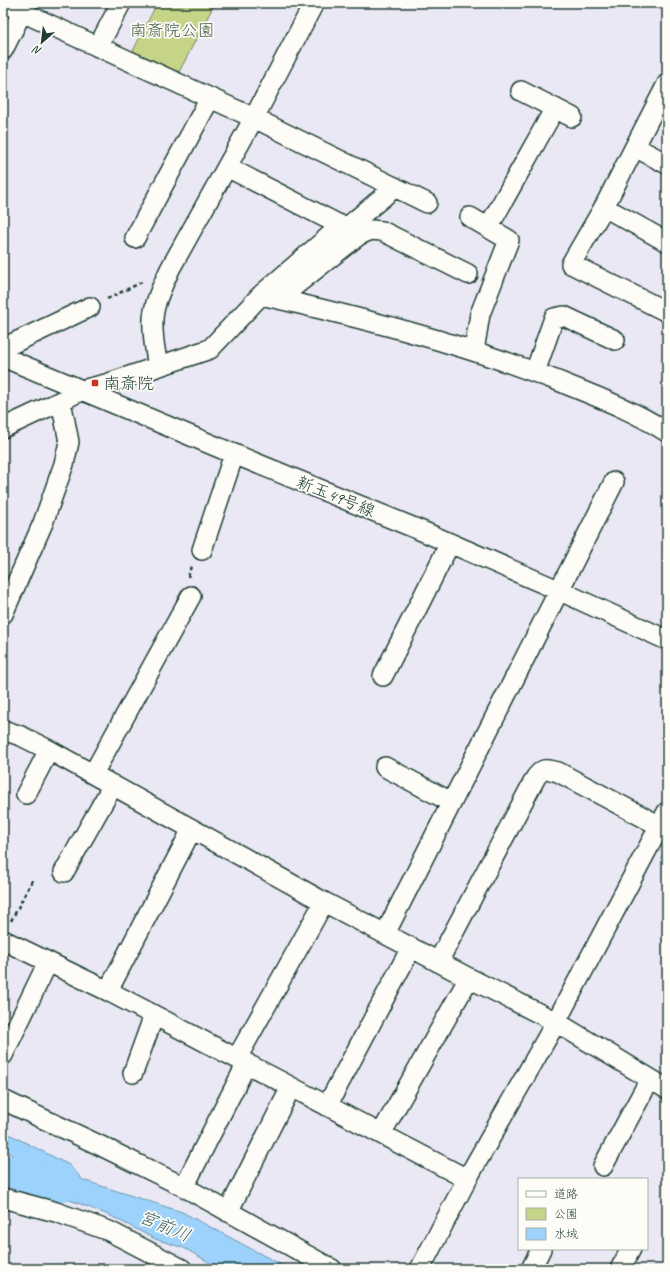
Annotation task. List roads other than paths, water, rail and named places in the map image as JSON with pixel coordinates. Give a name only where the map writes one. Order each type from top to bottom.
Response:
[{"type":"street","points":[[5,3],[254,118],[427,203]]},
{"type":"street","points":[[98,47],[121,3]]},
{"type":"street","points":[[158,366],[153,338],[153,318],[160,291],[170,269],[254,118],[314,3]]},
{"type":"street","points":[[3,50],[22,12]]},
{"type":"street","points":[[667,84],[604,207],[571,264],[667,312]]},
{"type":"street","points":[[520,91],[572,117]]},
{"type":"street","points":[[135,238],[210,98]]},
{"type":"street","points":[[488,228],[555,108]]},
{"type":"street","points":[[635,146],[667,164]]},
{"type":"street","points":[[227,167],[349,229],[382,231],[468,274]]},
{"type":"street","points":[[3,428],[82,390],[106,384],[210,349],[349,229],[394,187]]},
{"type":"street","points":[[604,207],[667,242]]},
{"type":"street","points":[[470,217],[509,240],[480,314],[474,351]]},
{"type":"street","points":[[270,297],[340,313],[474,351],[535,372],[605,400],[667,432]]},
{"type":"street","points":[[3,348],[90,307]]},
{"type":"street","points":[[535,372],[554,318],[564,316],[615,340]]},
{"type":"street","name":"新玉49号線","points":[[3,357],[558,590],[667,640]]},
{"type":"street","points":[[3,614],[43,523],[64,464],[69,442],[61,401]]},
{"type":"street","points":[[202,550],[234,454]]},
{"type":"street","points":[[385,934],[614,482]]},
{"type":"street","points":[[383,676],[450,544]]},
{"type":"street","points":[[93,774],[191,596]]},
{"type":"street","points":[[3,730],[21,736],[49,750],[324,902],[556,1022],[667,1089]]},
{"type":"street","points":[[26,794],[49,750]]},
{"type":"street","points":[[385,767],[451,802]]},
{"type":"street","points":[[420,1269],[467,1179],[556,1022],[663,819],[558,772],[547,769],[540,771],[438,962]]},
{"type":"street","points":[[64,872],[113,785]]},
{"type":"street","points":[[108,991],[192,829]]},
{"type":"street","points":[[184,1187],[242,1061],[324,902]]},
{"type":"street","points":[[6,932],[48,962],[154,1014],[467,1179]]},
{"type":"street","points":[[327,1106],[411,948]]},
{"type":"street","points":[[3,1055],[48,962]]},
{"type":"street","points":[[381,1134],[469,978]]},
{"type":"street","points":[[133,1073],[154,1014]]},
{"type":"street","points":[[602,1166],[650,1079]]},
{"type":"street","points":[[228,1212],[291,1087]]},
{"type":"street","points":[[3,1100],[184,1187],[332,1269]]},
{"type":"street","points":[[3,1198],[56,1212],[102,1228],[182,1269]]},
{"type":"street","points":[[531,1269],[540,1250]]},
{"type":"street","points":[[620,1269],[630,1250]]},
{"type":"water","name":"宮前川","points":[[3,1131],[69,1165],[83,1180],[182,1212],[289,1269],[232,1269],[212,1264],[184,1248],[155,1239],[111,1216],[78,1203],[53,1194],[4,1183],[14,1160],[10,1152],[3,1149]]},
{"type":"waterway","name":"宮前川","points":[[3,1174],[60,1183]]},
{"type":"place","name":"南斎院","points":[[95,383]]},
{"type":"park label","name":"南斎院公園","points":[[172,30]]}]
